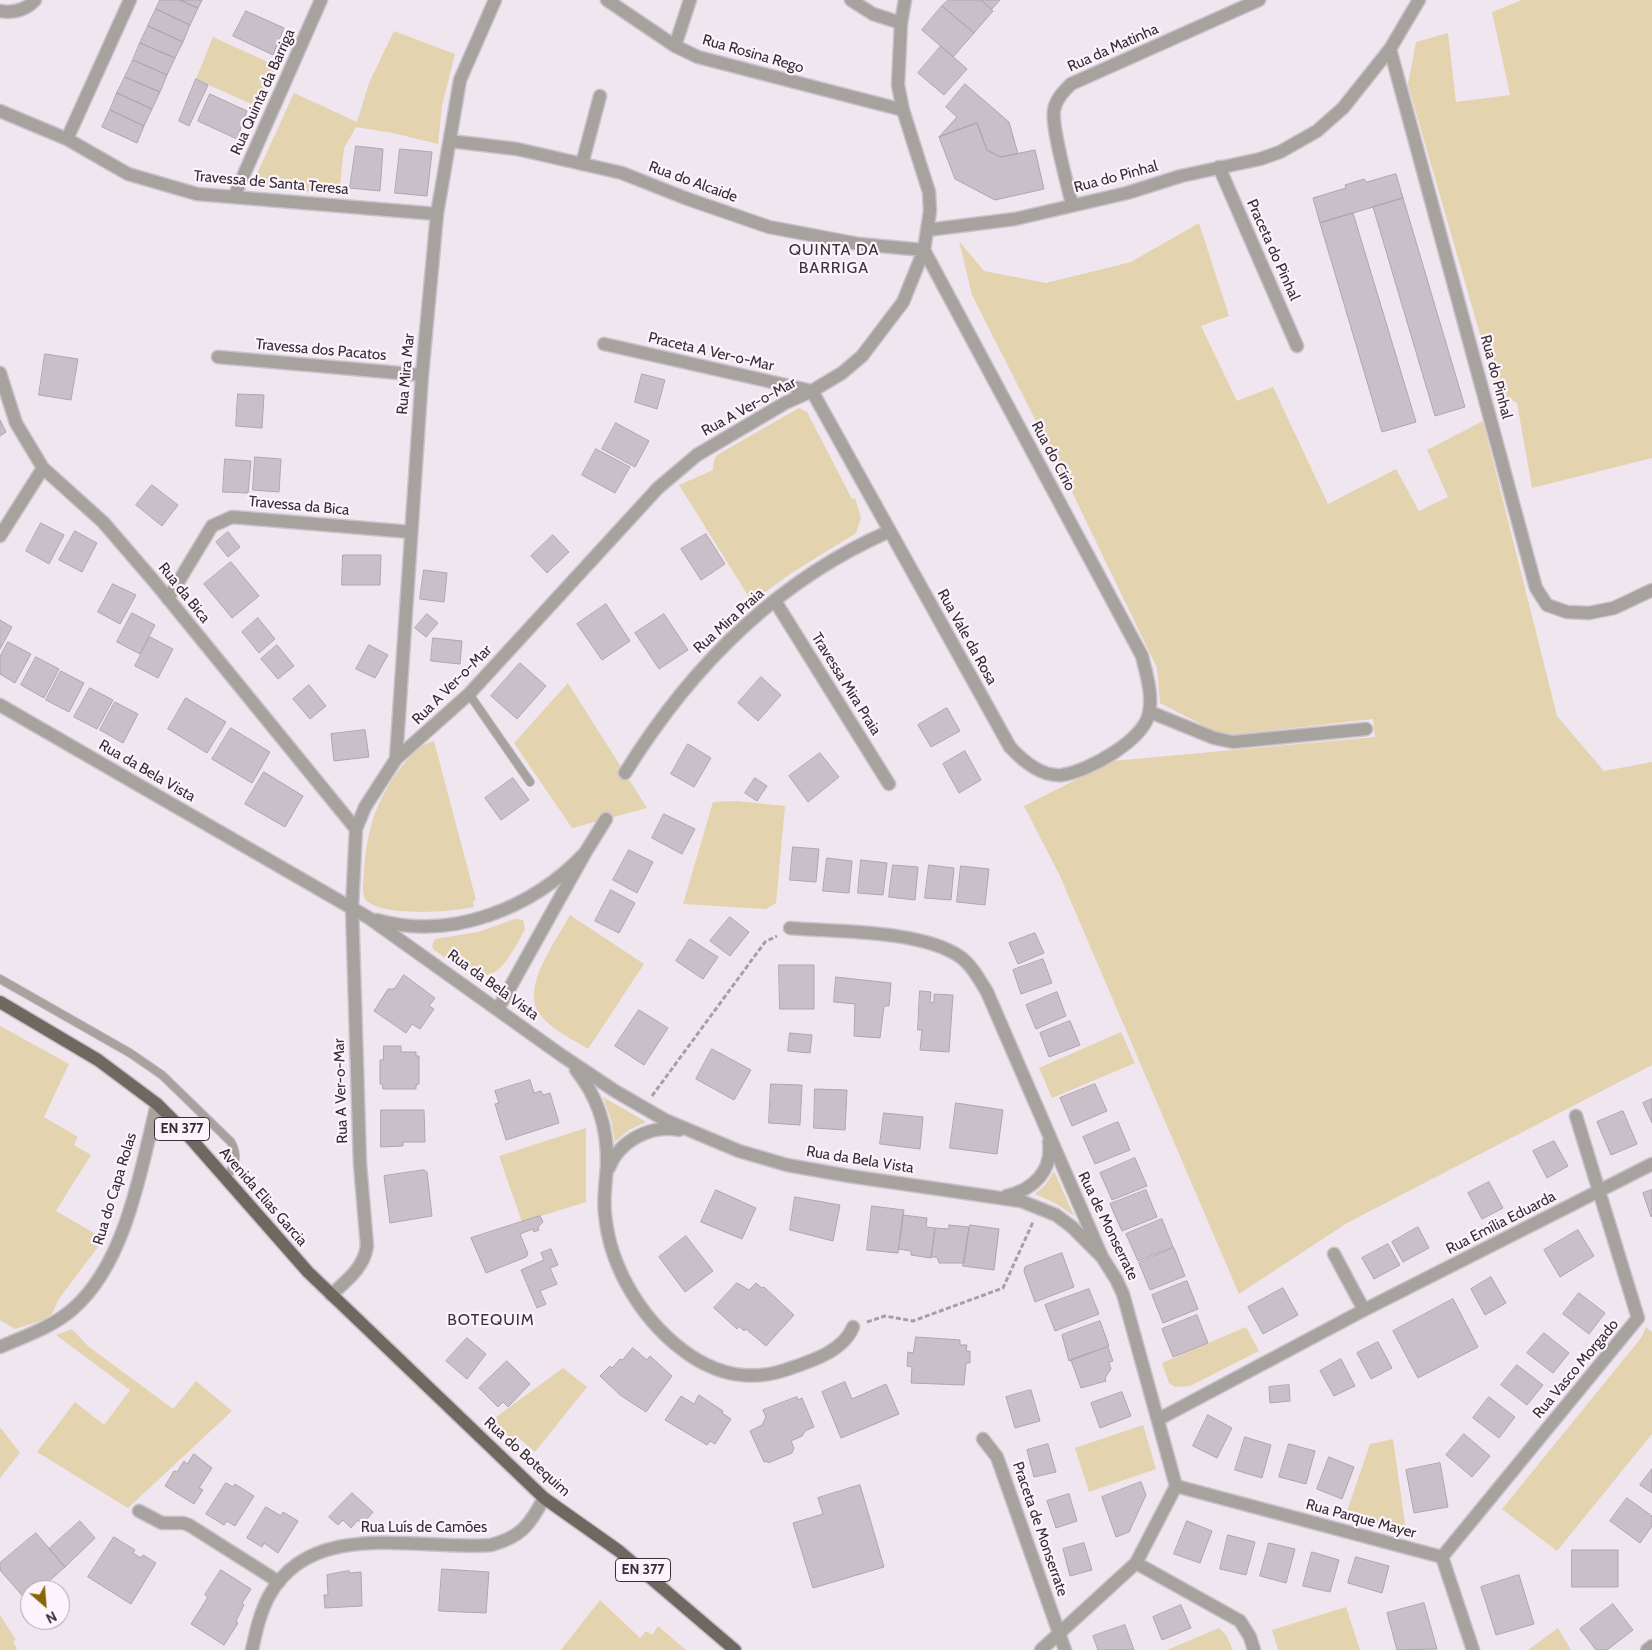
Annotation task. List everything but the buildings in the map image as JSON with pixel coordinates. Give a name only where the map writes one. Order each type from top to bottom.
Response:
[{"type":"main road","name":"Avenida Elias Garcia","points":[[0,1002],[98,1060],[157,1104],[185,1132],[286,1249],[331,1295]]},
{"type":"main road","name":"Rua do Botequim","points":[[331,1295],[544,1498],[633,1562],[736,1650]]},
{"type":"street","points":[[0,11],[10,13],[25,8],[35,0]]},
{"type":"street","points":[[67,139],[130,0]]},
{"type":"street","name":"Rua Quinta da Barriga","points":[[234,197],[321,0]]},
{"type":"street","name":"Rua Mira Mar","points":[[396,759],[422,375],[437,214],[460,80],[495,0]]},
{"type":"street","name":"Rua Rosina Rego","points":[[607,0],[675,46],[698,57],[903,110]]},
{"type":"street","points":[[675,46],[690,0]]},
{"type":"street","points":[[851,0],[882,18],[900,23]]},
{"type":"street","points":[[905,0],[900,23],[898,85],[903,110],[929,192],[924,250]]},
{"type":"street","name":"Rua da Matinha","points":[[1072,205],[1054,120],[1056,104],[1064,90],[1070,84],[1259,0]]},
{"type":"street","name":"Rua do Pinhal","points":[[927,230],[1015,219],[1127,193],[1181,176],[1260,159],[1280,152],[1317,131],[1352,98],[1390,49],[1419,0]]},
{"type":"street","name":"Rua do Pinhal","points":[[1390,49],[1536,588],[1547,604],[1567,612],[1589,613],[1614,608],[1652,590]]},
{"type":"street","points":[[582,164],[600,96]]},
{"type":"street","name":"Travessa de Santa Teresa","points":[[0,111],[67,139],[128,174],[197,194],[437,214]]},
{"type":"street","name":"Rua do Alcaide","points":[[450,141],[517,149],[622,173],[685,198],[769,227],[859,244],[924,250]]},
{"type":"street","name":"Praceta do Pinhal","points":[[1219,167],[1298,346]]},
{"type":"street","name":"Rua A Ver-o-Mar","points":[[331,1295],[359,1267],[366,1257],[367,1246],[360,1164],[352,907],[356,829],[365,807],[396,759],[469,694],[658,488],[697,455],[785,403],[812,391],[842,373],[862,356],[885,329],[903,302],[924,250]]},
{"type":"street","name":"Rua do Círio","points":[[924,250],[1142,656],[1148,680],[1150,712]]},
{"type":"street","name":"Praceta A Ver-o-Mar","points":[[604,344],[812,391]]},
{"type":"street","name":"Travessa dos Pacatos","points":[[218,357],[422,375]]},
{"type":"street","name":"Rua da Bica","points":[[0,373],[16,423],[43,468],[103,522],[356,829]]},
{"type":"street","name":"Rua Vale da Rosa","points":[[812,391],[1010,747],[1023,761],[1042,772],[1062,775],[1084,768],[1120,749],[1143,729],[1150,712]]},
{"type":"street","points":[[0,536],[43,468]]},
{"type":"street","name":"Travessa da Bica","points":[[168,599],[212,526],[232,517],[411,532]]},
{"type":"street","name":"Rua Mira Praia","points":[[625,774],[658,723],[702,666],[738,630],[775,601],[831,562],[890,531]]},
{"type":"street","name":"Travessa Mira Praia","points":[[775,601],[889,784]]},
{"type":"street","name":"Rua da Bela Vista","points":[[0,705],[352,907],[561,1055],[643,1108],[694,1133],[739,1151],[787,1164],[849,1176],[1001,1197],[1040,1207],[1072,1226],[1102,1257]]},
{"type":"street","points":[[1150,712],[1214,738],[1233,742],[1366,728]]},
{"type":"street","points":[[498,1009],[584,853],[606,819]]},
{"type":"street","points":[[369,918],[392,924],[417,927],[482,918],[512,907],[543,890],[566,873],[584,853]]},
{"type":"street","name":"Rua de Monserrate","points":[[790,928],[919,938],[941,946],[960,957],[975,973],[987,992],[1102,1257],[1123,1294],[1176,1486]]},
{"type":"street","points":[[561,1055],[584,1079],[603,1121],[606,1146],[605,1213],[609,1239],[622,1274],[647,1314],[662,1332],[679,1347],[701,1362],[736,1375],[753,1376],[773,1374],[830,1351],[849,1337],[853,1327]]},
{"type":"street","name":"Rua do Capa Rolas","points":[[0,1347],[47,1326],[73,1309],[92,1290],[119,1240],[157,1104]]},
{"type":"street","name":"Rua Vasco Morgado","points":[[1442,1557],[1638,1318],[1576,1116]]},
{"type":"street","points":[[605,1183],[615,1155],[633,1139],[658,1129],[674,1129],[694,1133]]},
{"type":"street","points":[[1001,1197],[1017,1194],[1030,1187],[1041,1177],[1048,1164],[1050,1151],[1048,1134]]},
{"type":"street","name":"Rua Emília Eduarda","points":[[1159,1419],[1364,1310],[1652,1164]]},
{"type":"street","points":[[1334,1254],[1364,1310]]},
{"type":"street","name":"Praceta de Monserrate","points":[[983,1439],[998,1457],[1065,1650]]},
{"type":"street","points":[[1041,1650],[1136,1563],[1176,1486]]},
{"type":"street","name":"Rua Parque Mayer","points":[[1176,1486],[1442,1557]]},
{"type":"street","name":"Rua Luís de Camões","points":[[252,1650],[263,1609],[279,1582],[292,1568],[308,1558],[326,1549],[347,1545],[398,1542],[475,1546],[506,1541],[522,1531],[534,1518],[544,1498]]},
{"type":"street","points":[[140,1511],[162,1523],[183,1523],[189,1525],[279,1582]]},
{"type":"street","points":[[1442,1557],[1473,1650]]},
{"type":"street","points":[[1136,1563],[1240,1621],[1250,1637],[1254,1650]]},
{"type":"street","points":[[1647,1650],[1652,1646]]},
{"type":"lane","points":[[469,694],[530,782]]},
{"type":"lane","points":[[0,979],[130,1053],[162,1075],[230,1142],[236,1157],[234,1166],[225,1179]]},
{"type":"path","points":[[643,1108],[765,942],[790,928]]},
{"type":"path","points":[[853,1327],[885,1316],[912,1321],[1003,1288],[1040,1207]]},
{"type":"shaded area","points":[[1522,0],[1652,0],[1652,458],[1532,488],[1517,403],[1497,393],[1408,85],[1416,42],[1448,33],[1456,102],[1510,95],[1492,12]]},
{"type":"shaded area","points":[[394,31],[455,54],[442,106],[438,144],[393,133],[356,127],[344,148],[339,195],[251,187],[294,93],[357,122],[369,83]]},
{"type":"shaded area","points":[[213,37],[279,67],[260,108],[196,79]]},
{"type":"shaded area","points":[[1199,223],[1229,316],[1201,326],[1237,401],[1273,387],[1328,504],[1396,469],[1419,511],[1448,497],[1427,450],[1483,421],[1557,716],[1604,771],[1652,762],[1652,1065],[1347,1223],[1239,1294],[1060,876],[1024,806],[1113,761],[1375,737],[1373,719],[1224,736],[1160,703],[1157,668],[1072,492],[972,295],[959,241],[984,271],[1046,283],[1131,262]]},
{"type":"shaded area","points":[[799,408],[807,412],[852,499],[855,498],[861,518],[856,533],[790,574],[752,602],[679,485],[713,470],[714,460],[717,455]]},
{"type":"shaded area","points":[[568,683],[647,808],[572,828],[514,743]]},
{"type":"shaded area","points":[[434,741],[476,900],[473,901],[474,907],[419,912],[376,906],[366,900],[363,891],[365,856],[376,811],[382,797],[404,763],[420,748]]},
{"type":"shaded area","points":[[737,801],[785,806],[776,903],[766,909],[683,904],[713,802]]},
{"type":"shaded area","points":[[570,915],[644,964],[588,1049],[549,1024],[539,1013],[535,1002],[534,990],[537,977]]},
{"type":"shaded area","points":[[515,919],[523,920],[525,929],[505,962],[497,971],[488,975],[466,970],[434,950],[432,946],[435,939],[478,932]]},
{"type":"shaded area","points":[[0,1026],[69,1064],[44,1117],[78,1137],[74,1145],[91,1155],[56,1211],[104,1239],[58,1300],[52,1314],[43,1320],[15,1329],[0,1320]]},
{"type":"shaded area","points":[[1121,1032],[1135,1063],[1052,1098],[1039,1068]]},
{"type":"shaded area","points":[[603,1097],[646,1122],[629,1130],[615,1142],[611,1120]]},
{"type":"shaded area","points":[[586,1128],[586,1202],[522,1222],[499,1156]]},
{"type":"shaded area","points":[[1054,1171],[1074,1216],[1055,1203],[1035,1194],[1046,1184]]},
{"type":"shaded area","points":[[1246,1327],[1259,1351],[1190,1386],[1175,1387],[1169,1383],[1162,1363]]},
{"type":"shaded area","points":[[1646,1327],[1652,1332],[1652,1434],[1557,1551],[1502,1509],[1641,1338]]},
{"type":"shaded area","points":[[72,1329],[88,1346],[173,1409],[196,1381],[232,1411],[128,1508],[37,1452],[75,1402],[104,1425],[130,1390],[56,1335]]},
{"type":"shaded area","points":[[563,1368],[587,1387],[535,1452],[515,1435],[511,1439],[492,1420]]},
{"type":"shaded area","points":[[1143,1425],[1156,1469],[1089,1492],[1075,1448]]},
{"type":"shaded area","points":[[0,1427],[20,1453],[0,1478]]},
{"type":"shaded area","points":[[1393,1439],[1406,1531],[1346,1514],[1370,1444]]},
{"type":"shaded area","points":[[600,1600],[640,1638],[646,1631],[652,1635],[658,1626],[686,1650],[561,1650]]},
{"type":"shaded area","points":[[1346,1607],[1360,1650],[1278,1650],[1272,1630]]},
{"type":"shaded area","points":[[0,1615],[16,1640],[13,1641],[17,1650],[0,1650]]},
{"type":"shaded area","points":[[1219,1628],[1226,1635],[1233,1650],[1167,1650]]},
{"type":"shaded area","points":[[1558,1628],[1571,1650],[1528,1650]]},
{"type":"district","name":"QUINTA DA BARRIGA","points":[[834,259]]},
{"type":"district","name":"BOTEQUIM","points":[[491,1320]]}]
